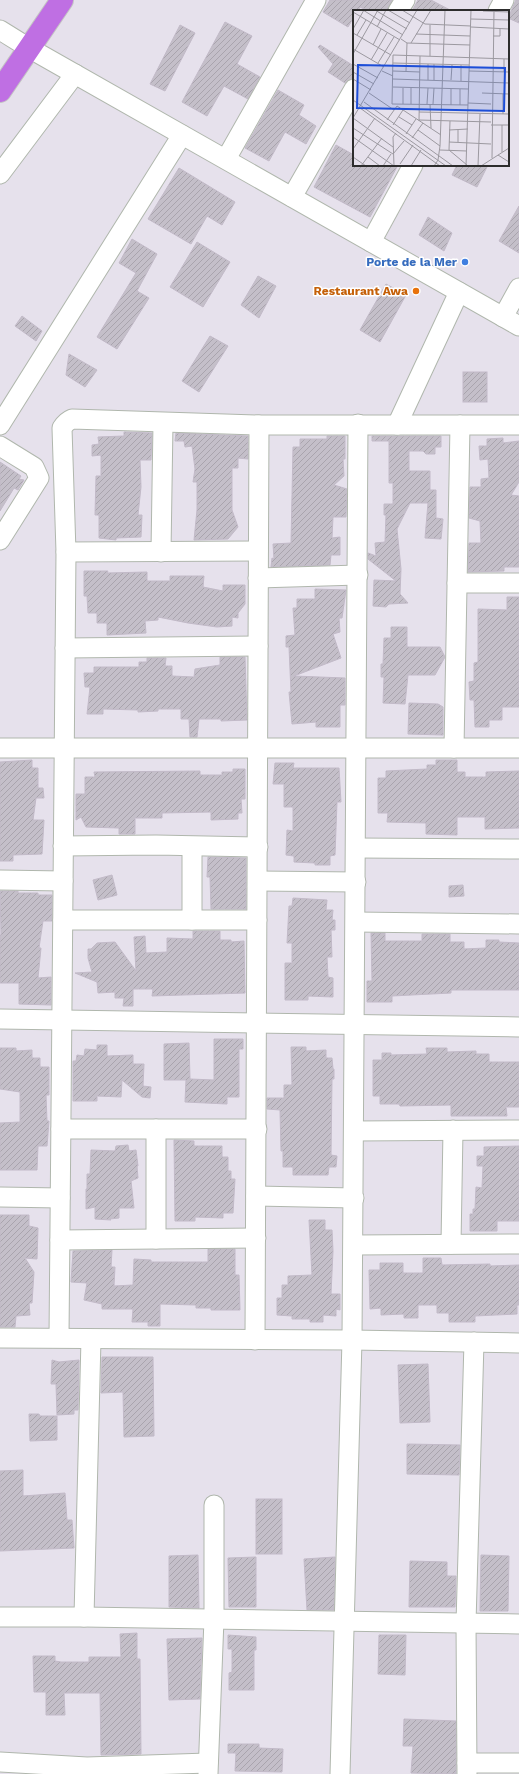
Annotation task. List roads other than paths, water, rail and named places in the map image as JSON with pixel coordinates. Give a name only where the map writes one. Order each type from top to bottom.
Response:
[{"type":"main road","points":[[0,91],[62,0]]},
{"type":"street","points":[[226,160],[316,0]]},
{"type":"street","points":[[399,10],[405,0]]},
{"type":"street","points":[[499,10],[504,0]]},
{"type":"street","points":[[0,30],[29,48],[511,321],[519,288]]},
{"type":"street","points":[[0,174],[75,74]]},
{"type":"street","points":[[292,197],[353,91]]},
{"type":"street","points":[[0,425],[182,135]]},
{"type":"street","points":[[371,242],[412,166]]},
{"type":"street","points":[[397,425],[459,292]]},
{"type":"street","points":[[59,1337],[66,552],[62,428],[66,421],[72,419],[259,425],[519,425]]},
{"type":"street","points":[[161,552],[163,423]]},
{"type":"street","points":[[340,1774],[354,1245],[358,424]]},
{"type":"street","points":[[255,1340],[259,425]]},
{"type":"street","points":[[454,748],[460,425]]},
{"type":"street","points":[[0,446],[34,467],[39,478],[0,540]]},
{"type":"street","points":[[66,552],[258,552]]},
{"type":"street","points":[[258,578],[358,575]]},
{"type":"street","points":[[457,582],[519,583]]},
{"type":"street","points":[[65,648],[258,646]]},
{"type":"street","points":[[0,748],[519,748]]},
{"type":"street","points":[[63,846],[156,845],[258,847]]},
{"type":"street","points":[[192,846],[192,920]]},
{"type":"street","points":[[356,848],[519,849]]},
{"type":"street","points":[[0,880],[63,881]]},
{"type":"street","points":[[258,881],[356,882]]},
{"type":"street","points":[[63,920],[257,920]]},
{"type":"street","points":[[356,922],[519,924]]},
{"type":"street","points":[[0,1019],[519,1026]]},
{"type":"street","points":[[61,1129],[257,1129]]},
{"type":"street","points":[[156,1129],[156,1239]]},
{"type":"street","points":[[451,1244],[453,1130]]},
{"type":"street","points":[[354,1131],[519,1130]]},
{"type":"street","points":[[256,1196],[354,1198]]},
{"type":"street","points":[[0,1197],[60,1198]]},
{"type":"street","points":[[60,1240],[256,1238]]},
{"type":"street","points":[[354,1245],[519,1244]]},
{"type":"street","points":[[0,1338],[59,1337],[92,1339],[352,1340],[519,1343]]},
{"type":"street","points":[[84,1617],[92,1339]]},
{"type":"street","points":[[474,1342],[466,1623],[467,1768],[519,1763]]},
{"type":"street","points":[[0,1762],[87,1770],[208,1768],[214,1619],[214,1506]]},
{"type":"street","points":[[0,1617],[519,1624]]},
{"type":"place","name":"Porte de la Mer","points":[[465,262]]},
{"type":"place","name":"Restaurant Awa","points":[[416,291]]}]
